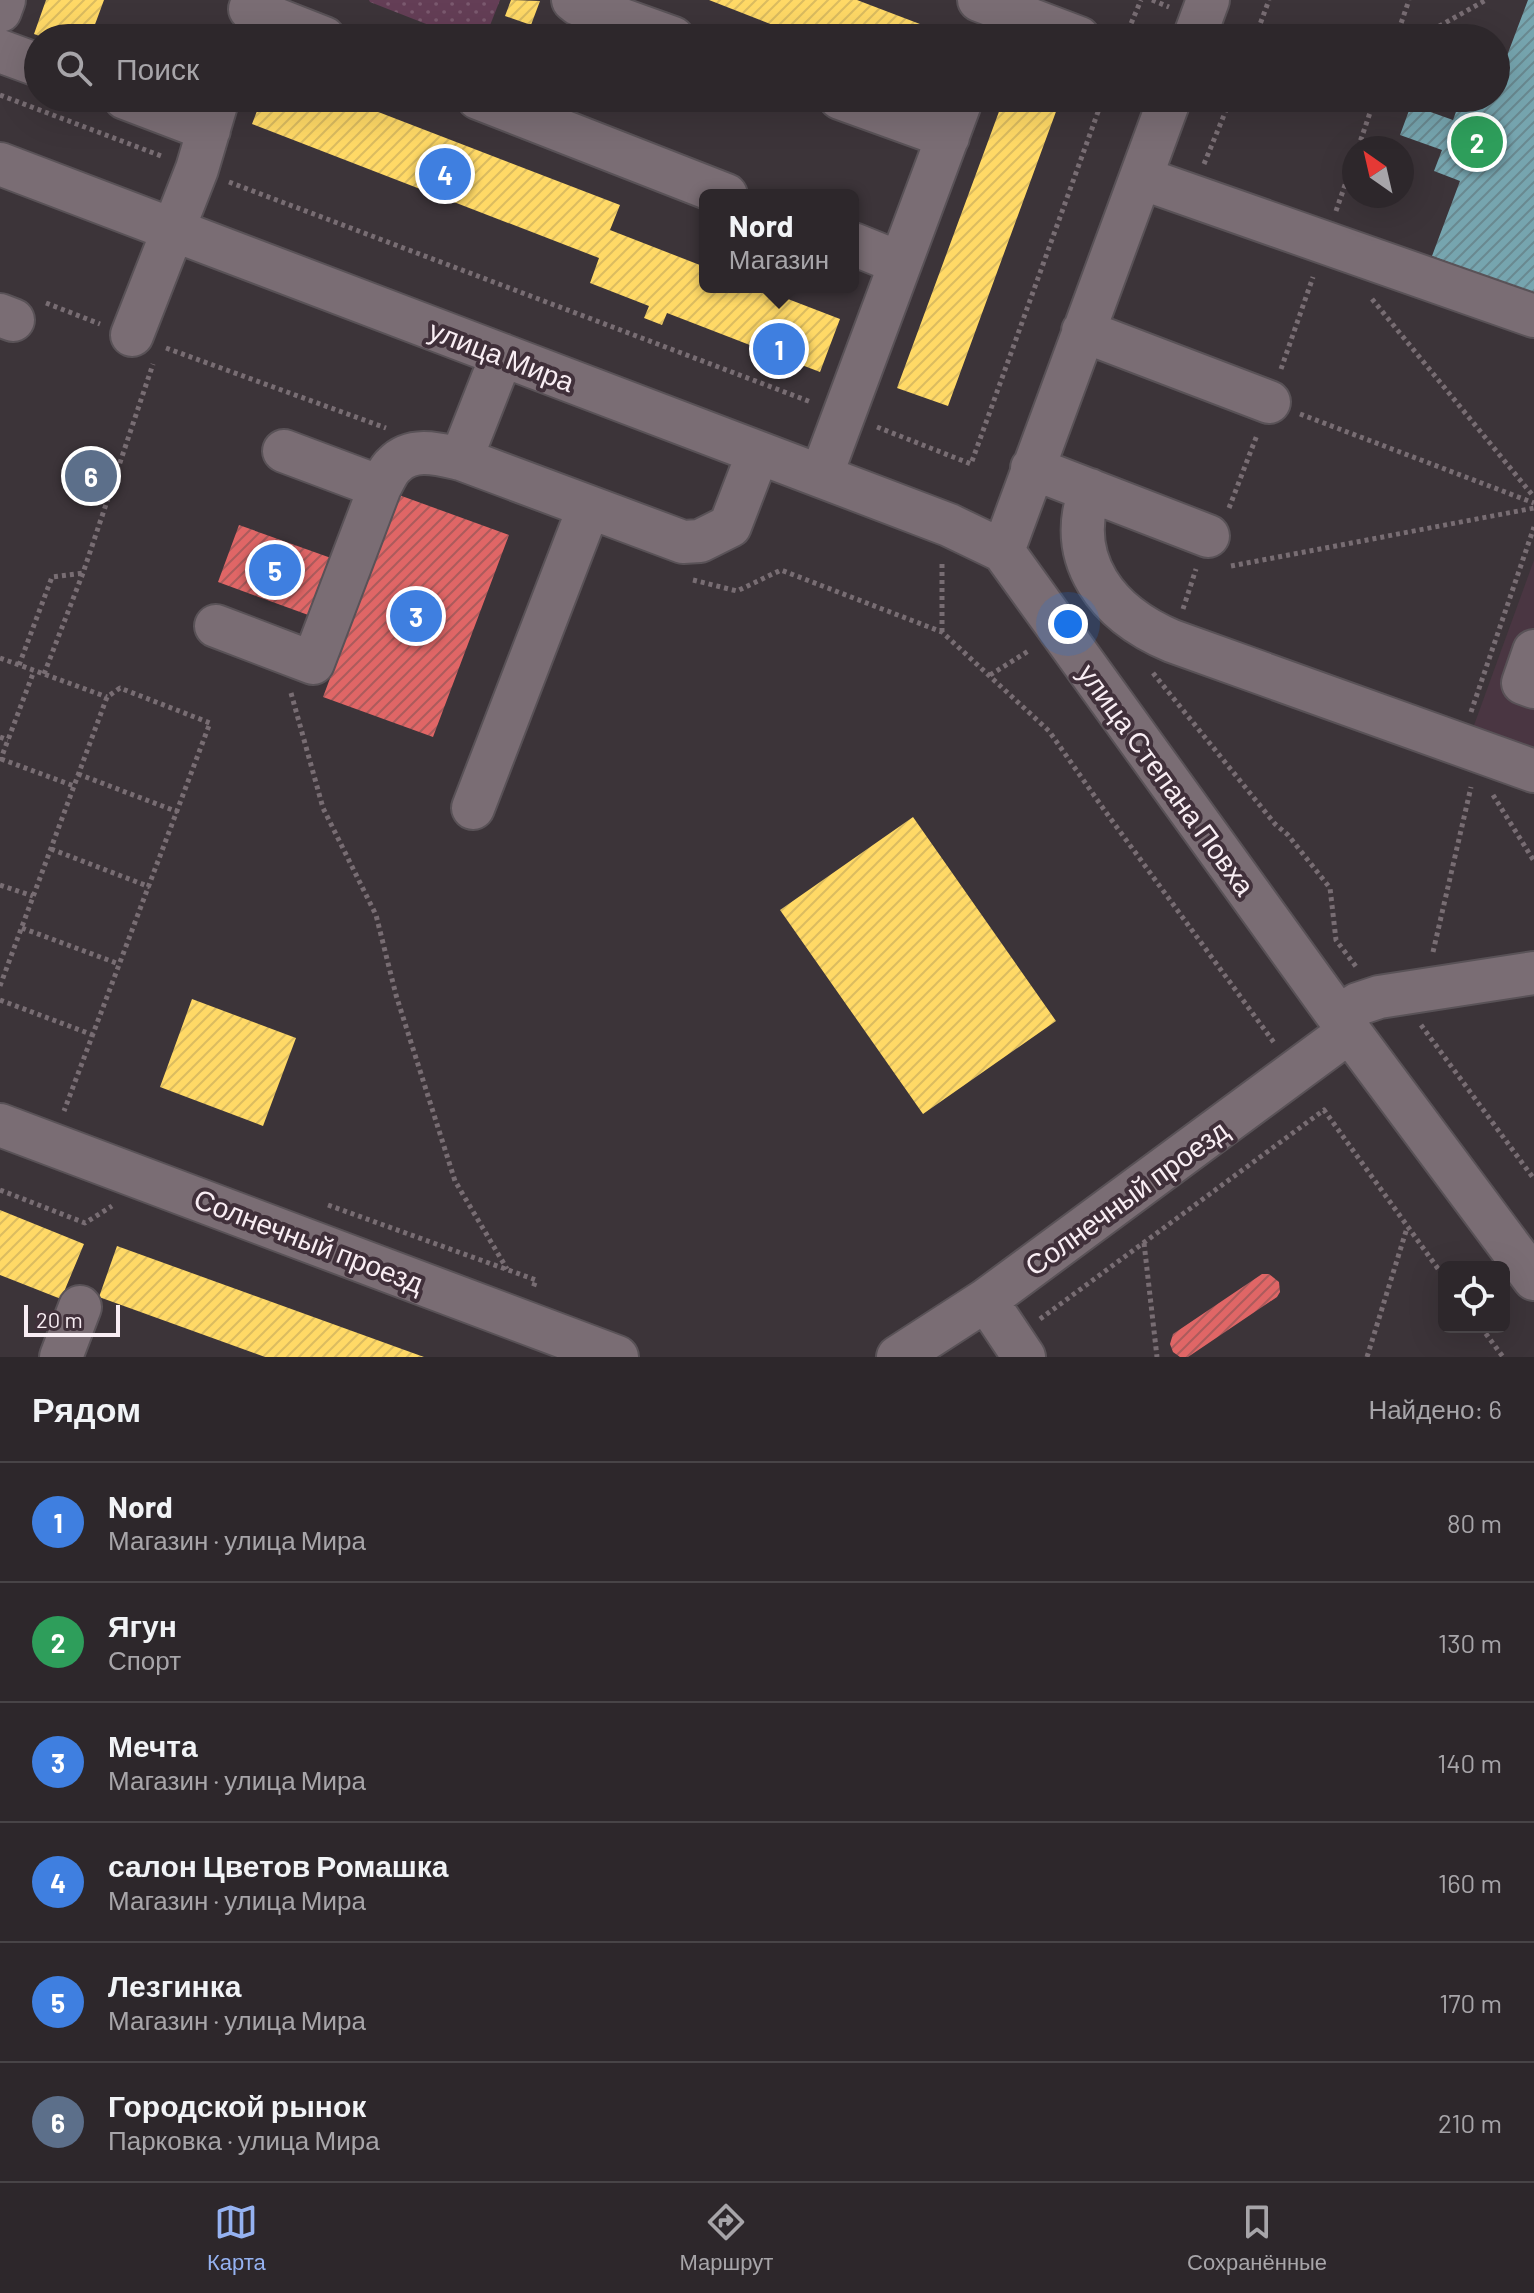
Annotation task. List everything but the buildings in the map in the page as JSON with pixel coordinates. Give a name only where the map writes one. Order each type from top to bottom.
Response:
[{"type":"street","points":[[0,11],[4,0]]},
{"type":"street","points":[[573,0],[634,24]]},
{"type":"street","points":[[1199,24],[1208,0]]},
{"type":"street","points":[[990,11],[1033,24]]},
{"type":"street","points":[[248,16],[276,24]]},
{"type":"street","points":[[0,51],[24,60]]},
{"type":"street","points":[[514,112],[711,189]]},
{"type":"street","points":[[879,112],[948,137]]},
{"type":"street","points":[[821,476],[957,112]]},
{"type":"street","points":[[1003,551],[1165,112]]},
{"type":"street","points":[[145,340],[172,230],[197,169],[214,114]]},
{"type":"street","name":"улица Мира","points":[[0,164],[949,525],[1003,551]]},
{"type":"street","points":[[1141,178],[1534,316]]},
{"type":"street","points":[[859,246],[900,263]]},
{"type":"street","points":[[1083,331],[1269,402]]},
{"type":"street","points":[[461,459],[502,355]]},
{"type":"street","points":[[284,451],[380,487]]},
{"type":"street","points":[[216,626],[313,663],[380,487],[394,465],[414,453],[436,453],[461,459],[683,542],[700,541],[730,526],[758,453]]},
{"type":"street","points":[[1032,468],[1090,490],[1210,561]]},
{"type":"street","points":[[1090,490],[1083,510],[1081,537],[1096,580],[1118,608],[1150,632],[1534,771]]},
{"type":"street","points":[[473,808],[589,507]]},
{"type":"street","name":"улица Степана Повха","points":[[1003,551],[1041,630],[1344,1023],[1534,1279]]},
{"type":"street","points":[[1041,630],[1096,580]]},
{"type":"street","points":[[1534,651],[1523,683],[1534,687]]},
{"type":"street","name":"Солнечный проезд","points":[[898,1357],[986,1300],[1344,1023],[1358,1004],[1401,993],[1534,973]]},
{"type":"street","name":"Солнечный проезд","points":[[0,1125],[617,1357]]},
{"type":"street","points":[[986,1300],[1018,1348]]},
{"type":"street","points":[[72,1354],[80,1307]]},
{"type":"path","points":[[1131,24],[1141,0]]},
{"type":"path","points":[[1260,24],[1269,0]]},
{"type":"path","points":[[1401,24],[1409,0]]},
{"type":"path","points":[[1443,24],[1486,0]]},
{"type":"path","points":[[0,95],[24,104]]},
{"type":"path","points":[[45,112],[971,464],[1098,112]]},
{"type":"path","points":[[1192,196],[1225,112]]},
{"type":"path","points":[[1362,136],[1370,112]]},
{"type":"path","points":[[1365,291],[1534,497]]},
{"type":"path","points":[[19,312],[145,340],[391,430],[414,453]]},
{"type":"path","points":[[44,674],[83,573],[145,340]]},
{"type":"path","points":[[1269,402],[1534,506]]},
{"type":"path","points":[[1210,561],[1534,506]]},
{"type":"path","points":[[1401,993],[1476,767],[1460,743],[1534,527]]},
{"type":"path","points":[[942,547],[942,632]]},
{"type":"path","points":[[682,577],[737,591],[781,570],[942,632],[1049,731],[1279,1049]]},
{"type":"path","points":[[19,665],[52,577],[83,573]]},
{"type":"path","points":[[990,675],[1041,630]]},
{"type":"path","points":[[283,652],[293,707],[323,808],[376,915],[396,995],[455,1181],[507,1269]]},
{"type":"path","points":[[0,658],[107,697]]},
{"type":"path","points":[[1149,668],[1330,888],[1336,940],[1401,993],[1534,1179]]},
{"type":"path","points":[[34,671],[0,760],[74,786]]},
{"type":"path","points":[[0,986],[107,697],[120,688],[210,723],[64,1112]]},
{"type":"path","points":[[0,737],[8,740]]},
{"type":"path","points":[[78,774],[178,812]]},
{"type":"path","points":[[1493,794],[1534,861]]},
{"type":"path","points":[[51,849],[150,887]]},
{"type":"path","points":[[0,885],[33,896]]},
{"type":"path","points":[[22,928],[119,964]]},
{"type":"path","points":[[0,1000],[93,1035]]},
{"type":"path","points":[[1018,1348],[1144,1242],[1324,1110],[1438,1269]]},
{"type":"path","points":[[0,1190],[85,1223],[113,1205]]},
{"type":"path","points":[[1367,1357],[1407,1227]]},
{"type":"path","points":[[1144,1242],[1157,1357]]},
{"type":"path","points":[[1485,1333],[1503,1357]]},
{"type":"shaded area","points":[[500,0],[491,24],[426,24],[370,2]]},
{"type":"shaded area","points":[[1534,560],[1534,749],[1473,728]]},
{"type":"place","name":"Ягун","points":[[1477,142]]},
{"type":"place","name":"салон Цветов Ромашка","points":[[445,174]]},
{"type":"place","name":"Nord","points":[[779,349]]},
{"type":"place","name":"Городской рынок","points":[[91,476]]},
{"type":"place","name":"Лезгинка","points":[[275,570]]},
{"type":"place","name":"Мечта","points":[[416,616]]}]
